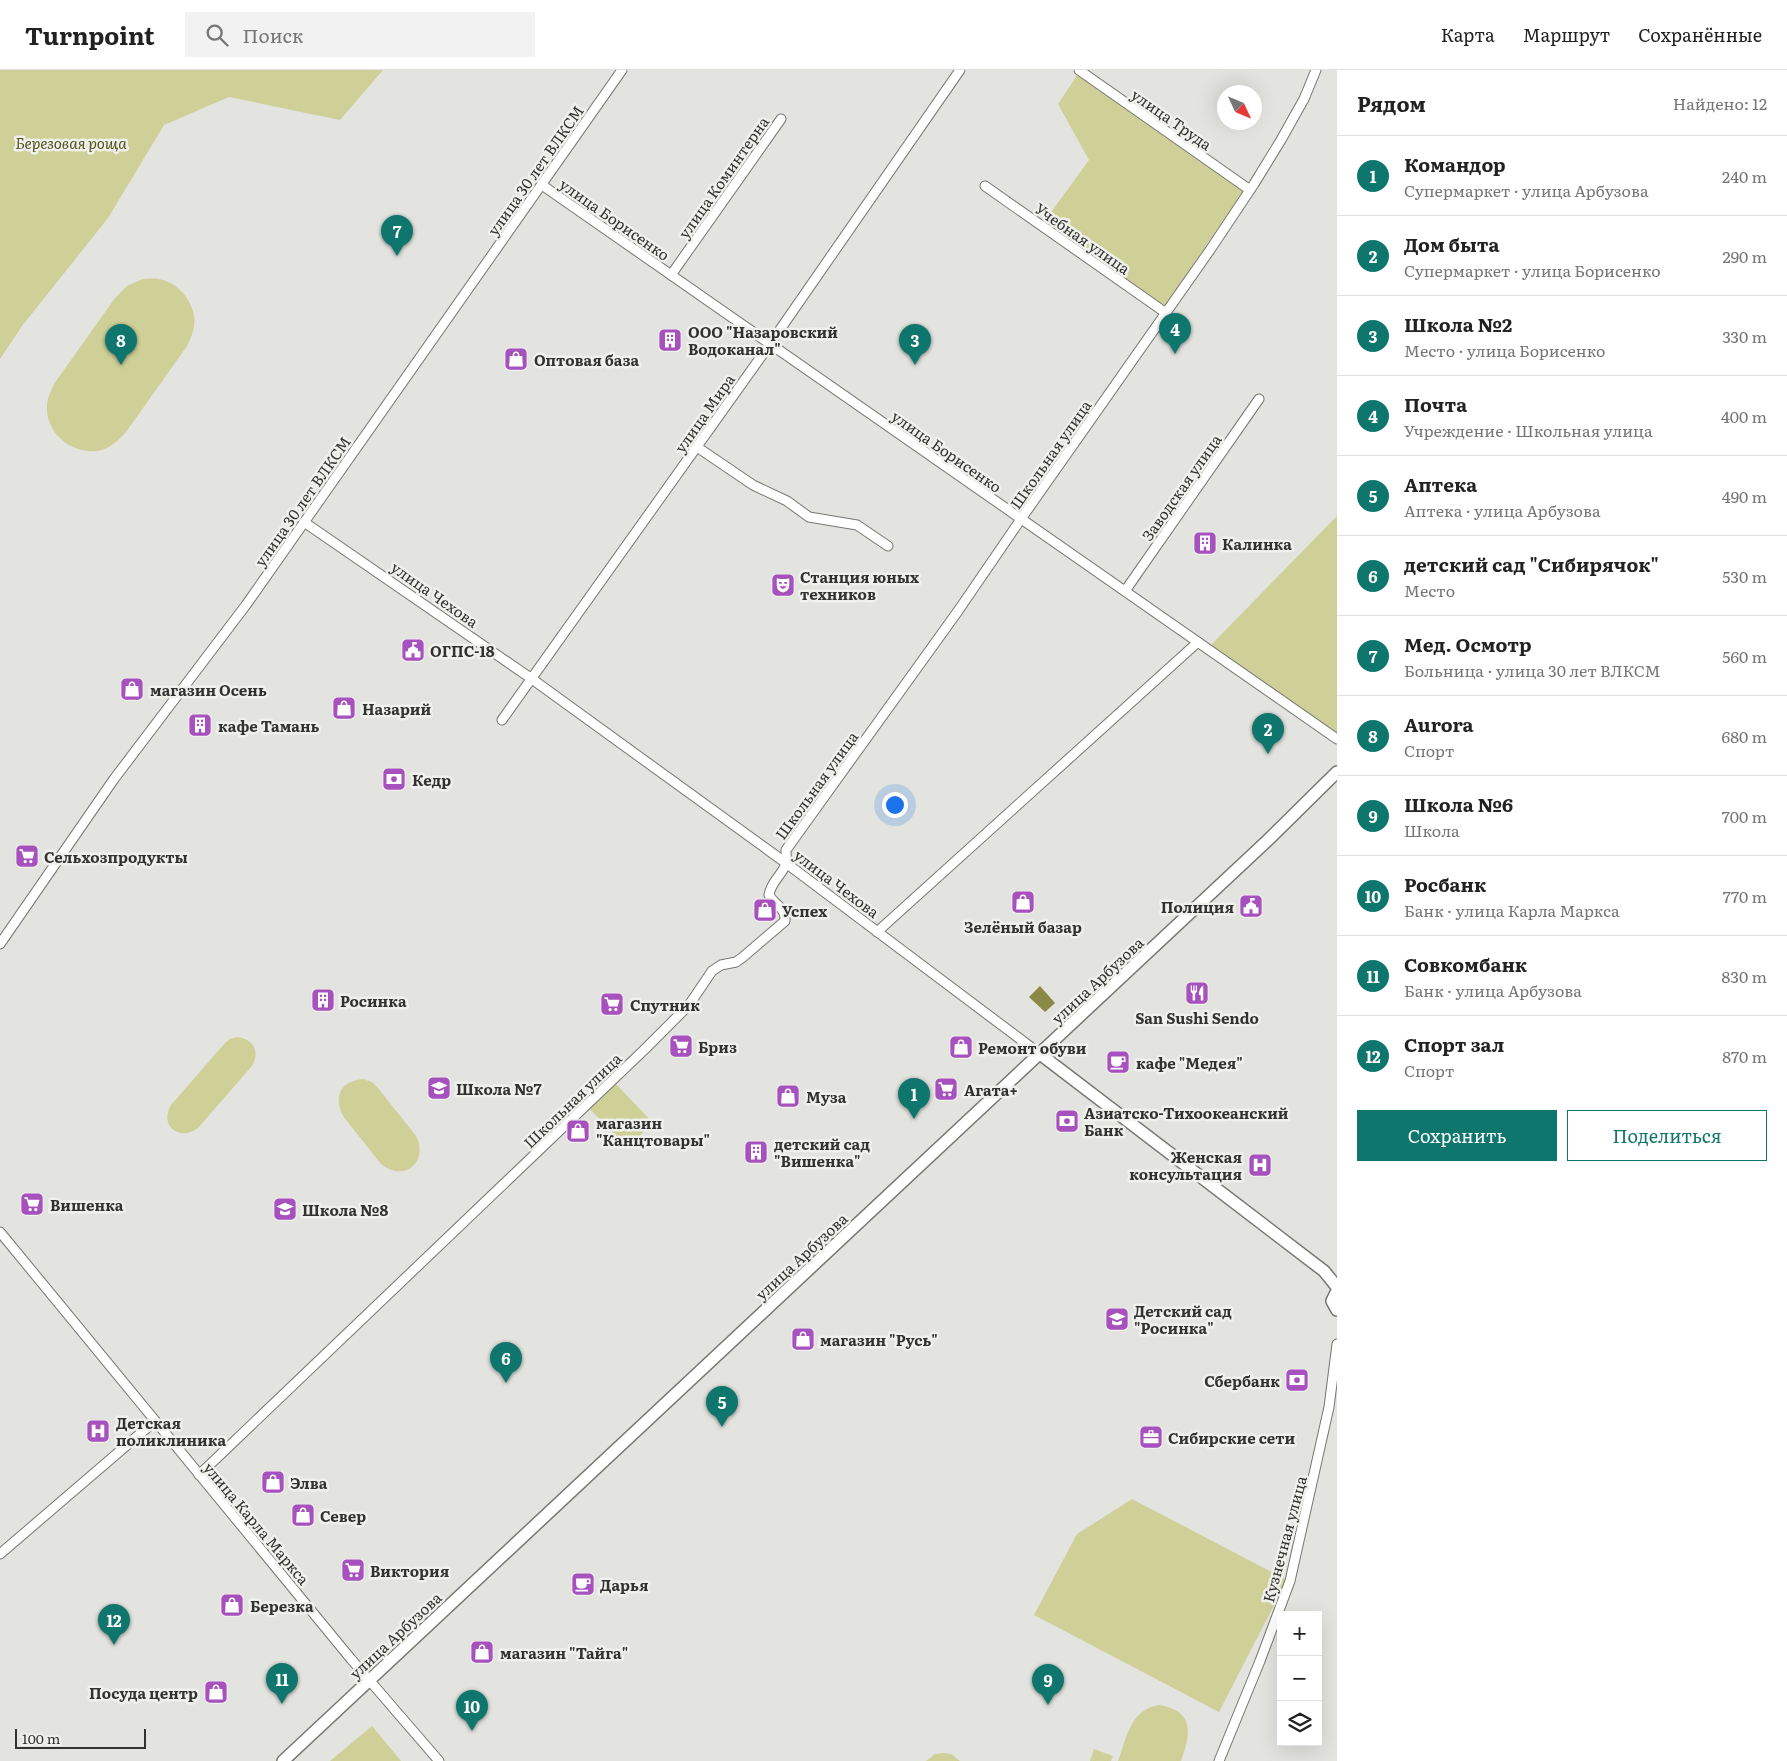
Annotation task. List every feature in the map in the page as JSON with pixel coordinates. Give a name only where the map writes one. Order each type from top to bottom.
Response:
[{"type":"street","name":"улица 30 лет ВЛКСМ","points":[[0,944],[114,780],[246,604],[622,70]]},
{"type":"street","name":"улица Мира","points":[[502,720],[770,344],[960,70]]},
{"type":"street","name":"улица Труда","points":[[1079,70],[1250,190]]},
{"type":"street","name":"Школьная улица","points":[[199,1475],[689,1005],[712,971],[720,965],[736,962],[743,958],[784,921],[785,915],[783,910],[768,895],[770,886],[784,869],[786,850],[958,612],[1250,190],[1304,99],[1316,70]]},
{"type":"street","name":"улица Коминтерна","points":[[671,275],[781,118]]},
{"type":"street","name":"улица Борисенко","points":[[542,185],[1337,739]]},
{"type":"street","name":"Учебная улица","points":[[985,186],[1166,313]]},
{"type":"street","name":"Заводская улица","points":[[1125,591],[1260,399]]},
{"type":"street","points":[[696,448],[753,485],[787,502],[809,517],[857,525],[888,546]]},
{"type":"street","name":"улица Чехова","points":[[304,522],[532,679],[786,863],[1324,1271],[1337,1289]]},
{"type":"street","points":[[877,932],[1198,642]]},
{"type":"street","name":"улица Арбузова","points":[[283,1761],[1040,1054],[1268,840],[1337,772]]},
{"type":"street","name":"улица Карла Маркса","points":[[0,1232],[199,1475],[439,1761]]},
{"type":"street","points":[[1337,1289],[1332,1301],[1337,1310]]},
{"type":"street","name":"Кузнечная улица","points":[[1219,1761],[1290,1581],[1326,1425],[1335,1372],[1337,1344]]},
{"type":"street","points":[[0,1554],[155,1421]]},
{"type":"green space","name":"Березовая роща","points":[[0,70],[383,70],[340,120],[229,97],[164,125],[108,218],[22,326],[0,359]]},
{"type":"green space","points":[[1078,74],[1243,191],[1165,306],[1044,222],[1089,160],[1058,104]]},
{"type":"green space","points":[[143,279],[166,281],[174,285],[187,298],[194,314],[191,337],[187,346],[120,438],[109,446],[97,451],[86,451],[76,448],[67,444],[53,429],[47,410],[50,393],[54,384],[115,298],[127,286]]},
{"type":"green space","points":[[1337,516],[1337,733],[1211,645]]},
{"type":"green space","points":[[237,1037],[248,1040],[254,1047],[255,1056],[252,1066],[198,1128],[184,1133],[173,1130],[167,1119],[171,1105],[225,1043]]},
{"type":"green space","points":[[363,1079],[372,1082],[378,1088],[416,1136],[419,1154],[417,1161],[412,1167],[398,1171],[381,1164],[343,1116],[339,1102],[341,1091],[349,1083]]},
{"type":"green space","points":[[616,1084],[653,1123],[627,1148],[589,1108]]},
{"type":"green space","points":[[1132,1499],[1287,1580],[1219,1712],[1034,1615],[1077,1534]]},
{"type":"green space","points":[[1159,1705],[1179,1712],[1187,1725],[1187,1742],[1181,1761],[1118,1761],[1127,1734],[1136,1719],[1142,1712]]},
{"type":"green space","points":[[372,1726],[401,1761],[330,1761]]},
{"type":"green space","points":[[1094,1749],[1113,1756],[1111,1761],[1090,1761]]},
{"type":"green space","points":[[935,1754],[951,1754],[960,1761],[926,1761]]},
{"type":"shaded area","points":[[1040,986],[1055,1003],[1045,1012],[1029,997]]},
{"type":"place","name":"Мед. Осмотр","points":[[397,256]]},
{"type":"place","name":"ООО \"Назаровский Водоканал\"","points":[[670,340]]},
{"type":"place","name":"Почта","points":[[1175,354]]},
{"type":"place","name":"Оптовая база","points":[[516,359]]},
{"type":"place","name":"Aurora","points":[[121,365]]},
{"type":"place","name":"Школа №2","points":[[915,365]]},
{"type":"place","name":"Калинка","points":[[1205,543]]},
{"type":"place","name":"Станция юных техников","points":[[783,585]]},
{"type":"place","name":"ОГПС-18","points":[[413,650]]},
{"type":"place","name":"магазин Осень","points":[[132,689]]},
{"type":"place","name":"Назарий","points":[[344,708]]},
{"type":"place","name":"кафе Тамань","points":[[200,725]]},
{"type":"place","name":"Дом быта","points":[[1268,754]]},
{"type":"place","name":"Кедр","points":[[394,779]]},
{"type":"place","name":"Сельхозпродукты","points":[[27,856]]},
{"type":"place","name":"Зелёный базар","points":[[1023,902]]},
{"type":"place","name":"Полиция","points":[[1251,906]]},
{"type":"place","name":"Успех","points":[[765,910]]},
{"type":"place","name":"San Sushi Sendo","points":[[1197,993]]},
{"type":"place","name":"Росинка","points":[[323,1000]]},
{"type":"place","name":"Спутник","points":[[612,1004]]},
{"type":"place","name":"Бриз","points":[[681,1046]]},
{"type":"place","name":"Ремонт обуви","points":[[961,1047]]},
{"type":"place","name":"кафе \"Медея\"","points":[[1118,1062]]},
{"type":"place","name":"Школа №7","points":[[439,1088]]},
{"type":"place","name":"Агата+","points":[[946,1089]]},
{"type":"place","name":"Муза","points":[[788,1096]]},
{"type":"place","name":"Командор","points":[[914,1119]]},
{"type":"place","name":"Азиатско-Тихоокеанский Банк","points":[[1067,1121]]},
{"type":"place","name":"магазин \"Канцтовары\"","points":[[578,1131]]},
{"type":"place","name":"детский сад \"Вишенка\"","points":[[756,1152]]},
{"type":"place","name":"Женская консультация","points":[[1260,1165]]},
{"type":"place","name":"Вишенка","points":[[32,1204]]},
{"type":"place","name":"Школа №8","points":[[285,1209]]},
{"type":"place","name":"Детский сад \"Росинка\"","points":[[1117,1319]]},
{"type":"place","name":"магазин \"Русь\"","points":[[803,1339]]},
{"type":"place","name":"Сбербанк","points":[[1297,1380]]},
{"type":"place","name":"детский сад \"Сибирячок\"","points":[[506,1383]]},
{"type":"place","name":"Аптека","points":[[722,1427]]},
{"type":"place","name":"Детская поликлиника","points":[[98,1431]]},
{"type":"place","name":"Сибирские сети","points":[[1151,1437]]},
{"type":"place","name":"Элва","points":[[273,1482]]},
{"type":"place","name":"Север","points":[[303,1515]]},
{"type":"place","name":"Виктория","points":[[353,1570]]},
{"type":"place","name":"Дарья","points":[[583,1584]]},
{"type":"place","name":"Березка","points":[[232,1605]]},
{"type":"place","name":"Спорт зал","points":[[114,1645]]},
{"type":"place","name":"магазин \"Тайга\"","points":[[482,1652]]},
{"type":"place","name":"Посуда центр","points":[[216,1692]]},
{"type":"place","name":"Совкомбанк","points":[[282,1704]]},
{"type":"place","name":"Школа №6","points":[[1048,1705]]},
{"type":"place","name":"Росбанк","points":[[472,1731]]}]
